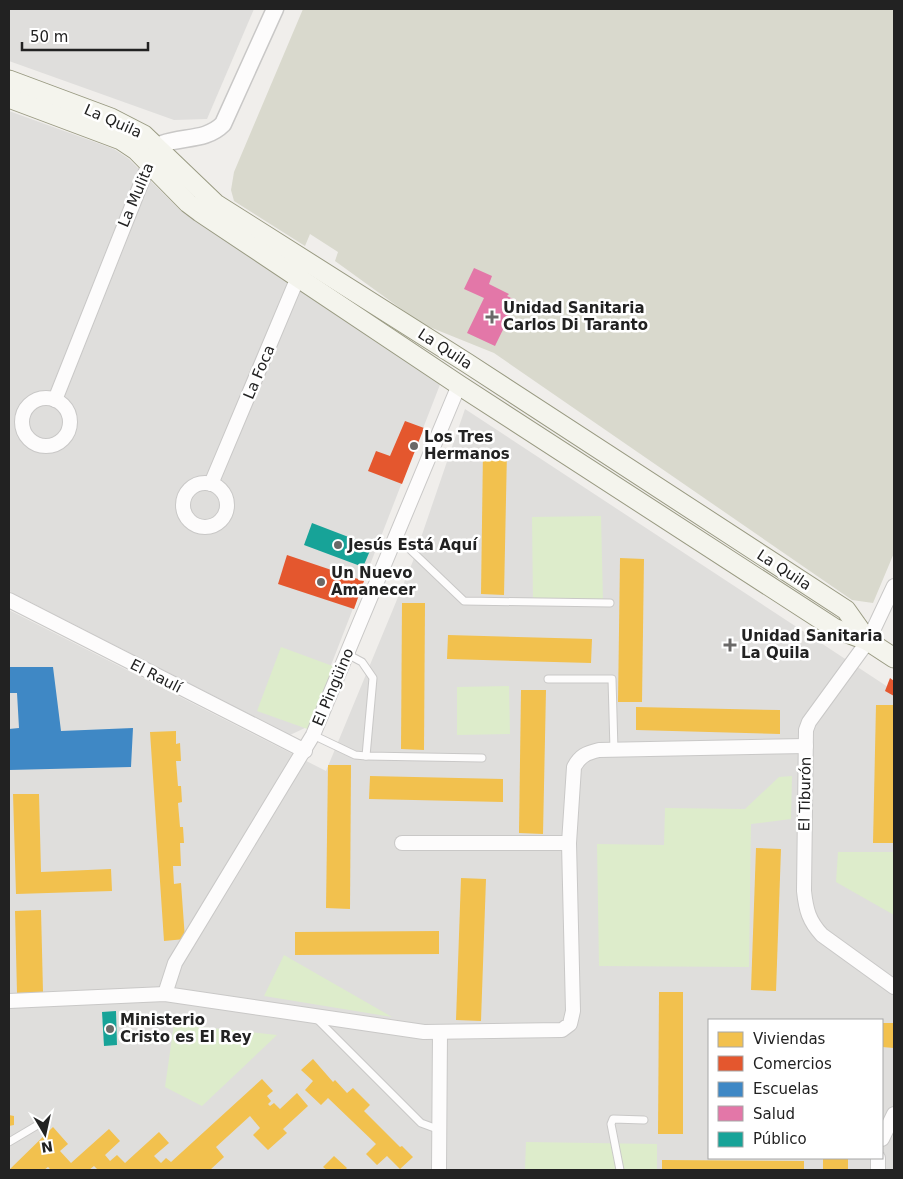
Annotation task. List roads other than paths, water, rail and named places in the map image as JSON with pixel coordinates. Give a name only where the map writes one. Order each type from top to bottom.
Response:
[{"type":"main road","name":"La Quila","points":[[9,80],[111,118],[144,135],[154,154],[188,203],[459,385],[834,628],[868,641],[894,658]]},
{"type":"main road","name":"La Quila","points":[[9,98],[154,154],[216,204],[305,258],[846,610],[868,641]]},
{"type":"main road","name":"El Pingüino","points":[[459,385],[467,363]]},
{"type":"street","name":"La Mulita","points":[[55,400],[154,154],[168,142],[205,136],[215,132],[223,124],[275,9]]},
{"type":"street","name":"La Foca","points":[[212,484],[305,258]]},
{"type":"street","name":"El Pingüino","points":[[165,994],[175,963],[313,735],[459,385]]},
{"type":"street","name":"El Tiburón","points":[[894,586],[868,641],[809,722],[806,746],[804,891],[806,911],[813,925],[822,935],[894,986]]},
{"type":"street","name":"El Raulí","points":[[9,600],[305,751]]},
{"type":"street","points":[[9,1001],[165,994],[440,1033],[551,1032],[562,1030],[570,1024],[572,1011],[569,843],[574,768],[579,758],[587,753],[614,750],[806,746]]},
{"type":"street","points":[[402,843],[569,843]]},
{"type":"street","points":[[439,1170],[440,1033]]},
{"type":"street","points":[[883,1137],[894,1114]]},
{"type":"lane","points":[[396,536],[464,602],[610,603]]},
{"type":"lane","points":[[347,654],[362,662],[373,678],[366,756]]},
{"type":"lane","points":[[548,679],[612,679],[614,750]]},
{"type":"lane","points":[[313,735],[355,755],[482,758]]},
{"type":"lane","points":[[314,1016],[421,1123],[440,1130]]},
{"type":"lane","points":[[620,1170],[611,1124],[614,1119],[644,1120]]},
{"type":"lane","points":[[9,1142],[36,1126]]},
{"type":"place","name":"Unidad Sanitaria Carlos Di Taranto","points":[[492,317]]},
{"type":"place","name":"Los Tres Hermanos","points":[[414,446]]},
{"type":"place","name":"Jesús Está Aquí","points":[[338,545]]},
{"type":"place","name":"Un Nuevo Amanecer","points":[[321,582]]},
{"type":"place","name":"Unidad Sanitaria La Quila","points":[[730,645]]},
{"type":"place","name":"Ministerio Cristo es El Rey","points":[[110,1029]]}]
